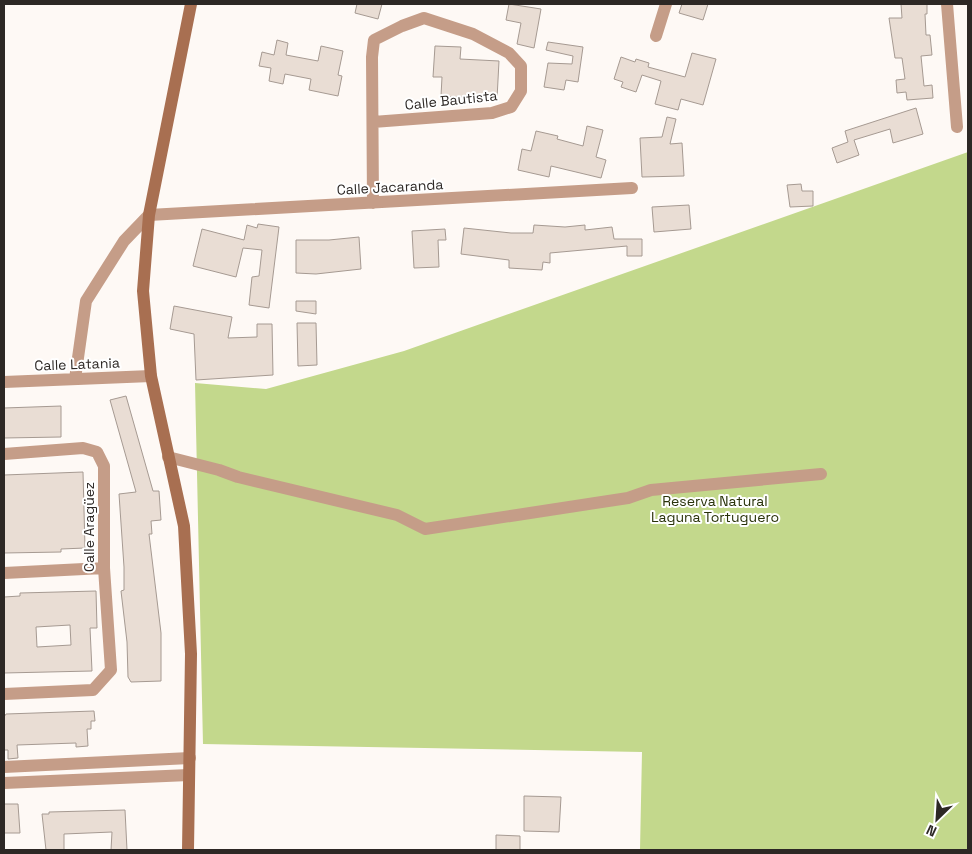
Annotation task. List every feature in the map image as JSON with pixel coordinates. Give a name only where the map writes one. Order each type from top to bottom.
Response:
[{"type":"street","points":[[188,850],[191,654],[189,584],[184,526],[152,376],[143,291],[149,215],[191,4]]},
{"type":"street","points":[[656,36],[666,4]]},
{"type":"street","points":[[947,4],[957,127]]},
{"type":"street","name":"Calle Bautista","points":[[373,122],[492,113],[511,107],[521,90],[521,66],[509,53],[473,34],[424,18],[402,26],[374,40],[372,57],[373,203]]},
{"type":"street","name":"Calle Jacaranda","points":[[149,215],[632,188]]},
{"type":"street","points":[[75,379],[86,301],[124,241],[149,215]]},
{"type":"street","name":"Calle Latania","points":[[4,382],[152,376]]},
{"type":"street","name":"Calle Aragüez","points":[[4,454],[82,448],[97,452],[104,466],[104,568],[111,670],[93,690],[4,694]]},
{"type":"street","points":[[168,457],[219,470],[238,477],[397,515],[425,529],[628,498],[652,490],[821,474]]},
{"type":"street","points":[[4,573],[104,568]]},
{"type":"street","points":[[4,766],[190,758]]},
{"type":"street","points":[[4,784],[189,775]]},
{"type":"green space","name":"Reserva Natural Laguna Tortuguero","points":[[968,152],[968,850],[640,850],[642,752],[203,744],[195,383],[266,389],[404,351]]},
{"type":"building","points":[[357,4],[382,4],[378,19],[355,13]]},
{"type":"building","points":[[509,4],[541,9],[534,48],[517,44],[521,23],[506,20]]},
{"type":"building","points":[[682,4],[708,4],[703,20],[679,13]]},
{"type":"building","points":[[901,4],[927,4],[927,14],[925,14],[926,35],[930,35],[932,55],[921,56],[924,86],[932,85],[933,98],[907,100],[906,92],[897,93],[896,80],[905,79],[902,58],[895,58],[889,18],[902,18]]},
{"type":"building","points":[[277,40],[288,43],[286,55],[318,61],[321,46],[343,51],[338,75],[342,76],[338,96],[309,90],[311,79],[285,74],[283,84],[269,81],[271,68],[259,66],[262,52],[274,55]]},
{"type":"building","points":[[548,42],[583,47],[578,82],[566,80],[564,90],[544,87],[548,63],[572,64],[573,56],[546,50]]},
{"type":"building","points":[[435,46],[461,47],[460,59],[499,61],[497,99],[441,96],[442,77],[433,77]]},
{"type":"building","points":[[692,53],[716,59],[703,105],[681,99],[678,110],[655,104],[661,81],[642,75],[636,92],[621,87],[623,82],[614,79],[621,57],[635,62],[636,59],[649,63],[648,67],[685,77]]},
{"type":"building","points":[[916,108],[923,134],[893,143],[890,129],[854,140],[859,155],[837,163],[832,148],[848,142],[845,131]]},
{"type":"building","points":[[667,117],[676,119],[670,144],[682,143],[684,176],[642,177],[640,138],[662,137]]},
{"type":"building","points":[[587,126],[603,130],[596,157],[606,160],[601,178],[551,166],[549,177],[518,170],[522,149],[531,151],[536,131],[558,136],[557,139],[583,146]]},
{"type":"building","points":[[801,184],[802,191],[813,191],[813,206],[790,207],[787,185]]},
{"type":"building","points":[[689,205],[691,229],[654,232],[652,207]]},
{"type":"building","points":[[258,224],[279,227],[269,308],[249,305],[252,277],[259,276],[262,250],[243,248],[236,277],[193,266],[202,229],[244,240],[247,225],[257,228]]},
{"type":"building","points":[[534,225],[565,227],[585,225],[585,230],[612,227],[614,239],[642,239],[642,256],[627,256],[627,246],[550,253],[550,263],[543,262],[542,270],[509,268],[509,260],[461,254],[464,228],[511,233],[533,233]]},
{"type":"building","points":[[445,229],[446,240],[438,240],[439,267],[414,268],[412,231]]},
{"type":"building","points":[[359,237],[361,269],[316,274],[296,273],[296,240],[329,240]]},
{"type":"building","points":[[296,301],[316,301],[316,314],[296,311]]},
{"type":"building","points":[[174,306],[232,317],[228,338],[257,337],[257,324],[272,324],[273,375],[196,380],[194,334],[170,329]]},
{"type":"building","points":[[297,323],[316,323],[317,365],[298,366]]},
{"type":"building","points":[[126,396],[153,491],[159,491],[161,520],[151,521],[152,534],[149,534],[161,633],[161,681],[131,682],[128,677],[127,642],[121,591],[124,590],[124,567],[119,494],[136,492],[110,400]]},
{"type":"building","points":[[61,406],[61,437],[4,438],[4,408]]},
{"type":"building","points":[[83,472],[85,548],[61,549],[61,552],[4,553],[4,475]]},
{"type":"building","points":[[96,591],[97,628],[90,628],[92,671],[4,673],[4,597],[20,596],[20,593]],"holes":[[[70,625],[71,645],[37,647],[36,627]]]},
{"type":"building","points":[[94,711],[95,721],[91,721],[91,729],[87,729],[88,746],[76,747],[76,743],[17,745],[18,758],[8,759],[8,750],[4,750],[4,717],[6,714]]},
{"type":"building","points":[[524,796],[561,797],[559,832],[524,831]]},
{"type":"building","points":[[4,804],[18,804],[20,833],[4,833]]},
{"type":"building","points":[[125,810],[127,850],[111,850],[112,832],[64,834],[64,850],[46,850],[42,814],[49,814],[49,812]]},
{"type":"building","points":[[496,835],[520,836],[520,850],[496,850]]}]
